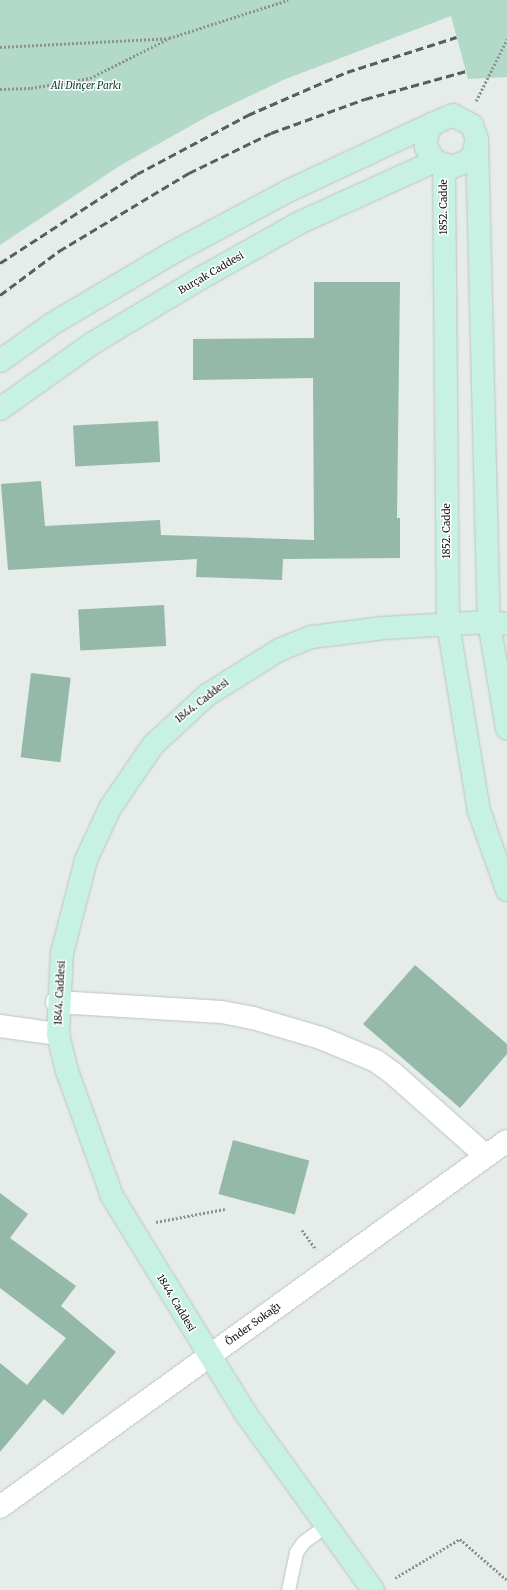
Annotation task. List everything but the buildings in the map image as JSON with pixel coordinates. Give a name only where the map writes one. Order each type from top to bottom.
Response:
[{"type":"street","points":[[0,361],[52,324],[172,252],[288,191],[453,115],[467,120],[476,132],[478,140],[498,623],[507,728]]},
{"type":"street","points":[[432,124],[426,138],[426,147],[440,163],[452,167],[468,162],[473,155],[478,140]]},
{"type":"street","name":"Burçak Caddesi","points":[[0,409],[93,343],[201,278],[298,223],[440,163]]},
{"type":"street","name":"1852. Cadde","points":[[440,163],[448,624],[479,811],[507,890]]},
{"type":"street","name":"1844. Caddesi","points":[[381,1586],[326,1525],[208,1357],[131,1228],[101,1172],[67,1071],[58,1034],[57,1002],[62,953],[86,860],[110,808],[132,773],[172,724],[243,670],[294,643],[348,630],[448,624],[498,623]]},
{"type":"street","points":[[57,1002],[222,1012],[253,1018],[321,1038],[376,1061],[394,1074],[486,1156]]},
{"type":"street","points":[[0,1026],[58,1034]]},
{"type":"street","name":"Önder Sokağı","points":[[0,1507],[507,1141]]},
{"type":"lane","points":[[288,1590],[296,1552],[303,1542],[326,1525]]},
{"type":"path","points":[[0,89],[31,88],[90,78],[169,38],[288,0]]},
{"type":"path","points":[[0,47],[169,38]]},
{"type":"path","points":[[467,120],[507,39]]},
{"type":"path","points":[[131,1228],[225,1209]]},
{"type":"path","points":[[381,1586],[460,1539],[507,1580]]},
{"type":"green space","name":"Ali Dinçer Parkı","points":[[0,0],[507,0],[507,77],[468,79],[451,16],[283,80],[208,116],[121,165],[0,245]]},
{"type":"railway","points":[[0,263],[137,174],[248,115],[347,72],[457,37]]},
{"type":"railway","points":[[0,295],[59,251],[189,173],[271,133],[365,99],[466,71]]}]
